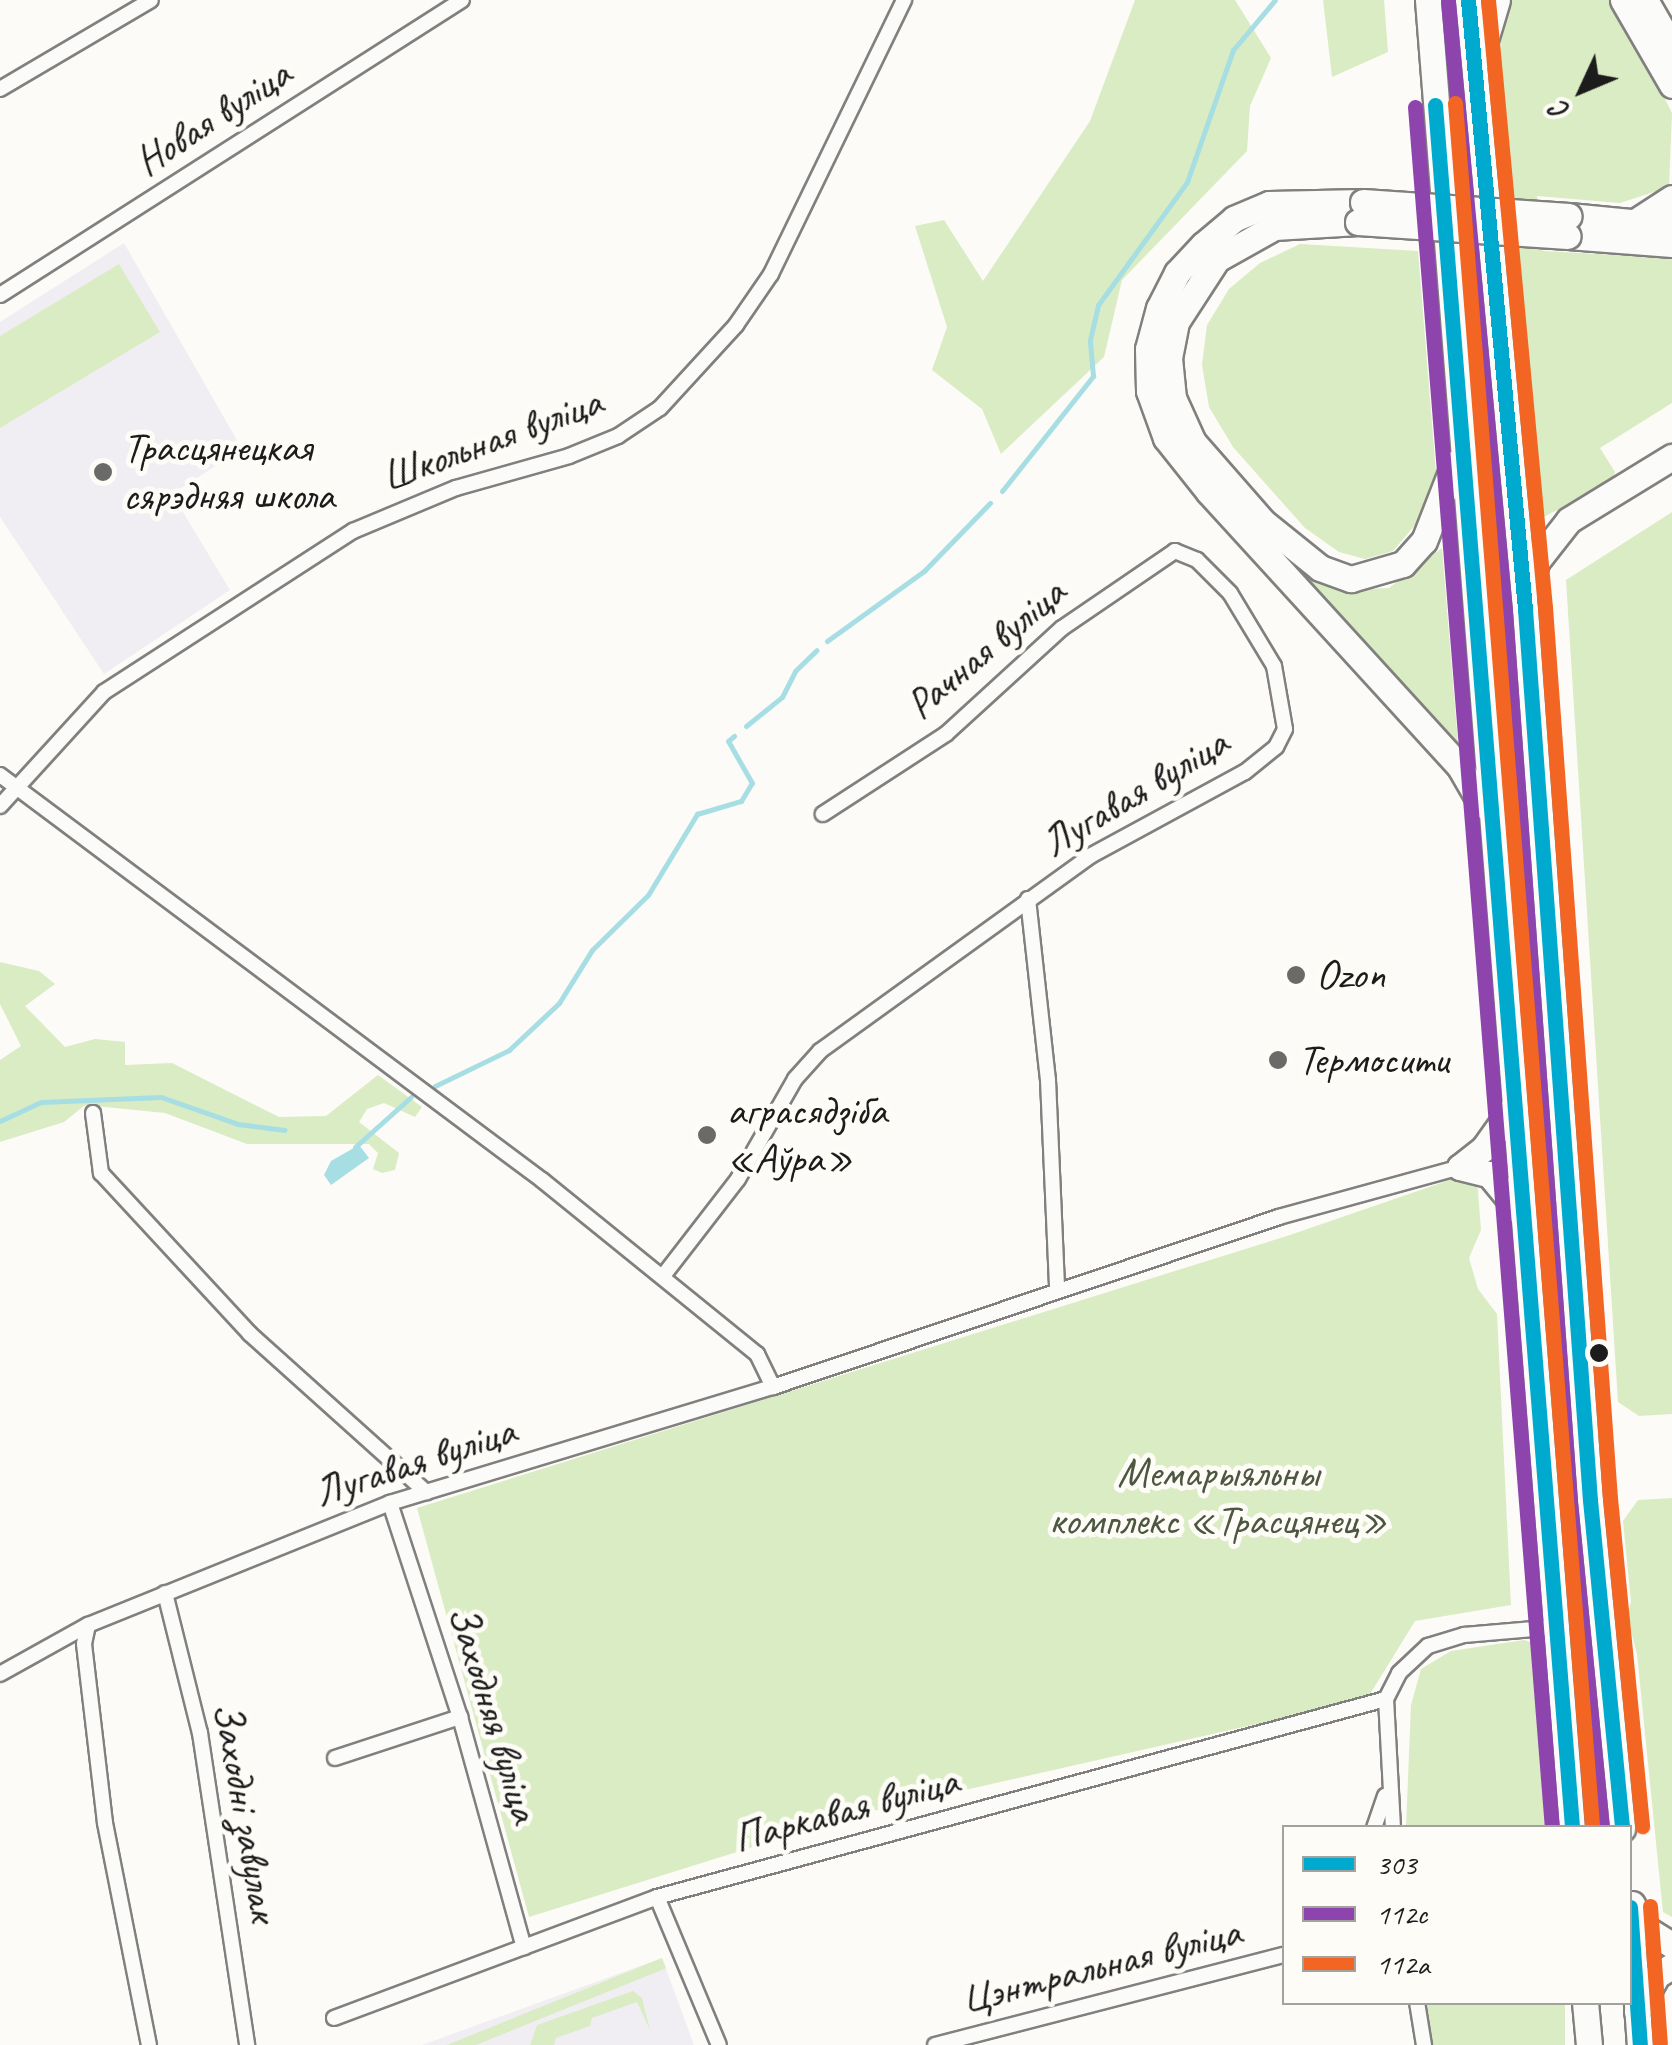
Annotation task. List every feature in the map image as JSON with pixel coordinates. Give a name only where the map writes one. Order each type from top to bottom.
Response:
[{"type":"highway","points":[[1428,0],[1458,450],[1572,1825]]},
{"type":"highway","points":[[1468,0],[1525,609],[1600,1616],[1622,1825]]},
{"type":"highway","points":[[1476,86],[1497,0]]},
{"type":"highway","points":[[1624,0],[1672,86]]},
{"type":"highway","points":[[1646,0],[1672,47]]},
{"type":"highway","points":[[1634,222],[1657,213],[1672,198]]},
{"type":"highway","points":[[1488,818],[1460,768],[1177,452],[1149,391],[1148,350],[1159,308],[1177,273],[1203,244],[1234,219],[1269,204],[1569,226],[1672,244]]},
{"type":"highway","points":[[1360,212],[1274,227],[1216,259],[1176,322],[1169,358],[1173,398],[1193,442],[1263,522],[1320,568],[1351,580],[1403,564],[1424,541],[1458,450]]},
{"type":"highway","points":[[1569,226],[1634,222],[1672,226]]},
{"type":"highway","points":[[1525,609],[1536,562],[1552,537],[1672,457]]},
{"type":"highway","points":[[1460,1167],[1484,1148],[1512,1110]]},
{"type":"highway","points":[[1460,1167],[1488,1174],[1520,1213]]},
{"type":"highway","points":[[1556,1623],[1600,1616]]},
{"type":"highway","points":[[1632,1902],[1643,1927],[1672,1945]]},
{"type":"highway","points":[[1632,1937],[1640,2045]]},
{"type":"highway","points":[[1637,2012],[1656,1975],[1672,1966]]},
{"type":"highway","points":[[1585,2005],[1589,2045]]},
{"type":"street","points":[[0,89],[152,0]]},
{"type":"street","name":"Новая вуліца","points":[[0,294],[462,0]]},
{"type":"street","name":"Школьная вуліца","points":[[0,806],[104,692],[353,531],[456,488],[596,445],[660,408],[736,325],[771,274],[904,0]]},
{"type":"street","name":"Рачная вуліца","points":[[822,814],[946,734],[1062,628],[1150,564],[1175,551],[1197,560],[1230,593],[1274,666],[1285,729],[1276,747]]},
{"type":"street","name":"Лугавая вуліца","points":[[663,1276],[738,1179],[809,1061],[1028,899],[1118,838],[1245,772],[1276,747]]},
{"type":"street","points":[[0,774],[542,1180],[756,1354],[773,1387]]},
{"type":"street","name":"Лугавая вуліца","points":[[1028,899],[1048,1080],[1057,1288]]},
{"type":"street","points":[[92,1112],[101,1172],[250,1334],[426,1492]]},
{"type":"street","name":"Лугавая вуліца","points":[[0,1674],[88,1625],[390,1502],[773,1387],[1057,1288],[1279,1217],[1460,1167]]},
{"type":"street","name":"Заходняя вуліца","points":[[390,1502],[460,1717],[524,1947]]},
{"type":"street","name":"Заходні завулак","points":[[164,1593],[200,1733],[246,2045]]},
{"type":"street","points":[[1393,1825],[1387,1790],[1386,1698],[1398,1673],[1428,1646],[1464,1635],[1556,1623]]},
{"type":"street","points":[[88,1625],[84,1644],[106,1823],[148,2045]]},
{"type":"street","name":"Паркавая вуліца","points":[[334,2018],[657,1897],[1386,1698]]},
{"type":"street","points":[[335,1758],[460,1717]]},
{"type":"street","points":[[1375,1825],[1387,1790]]},
{"type":"street","points":[[657,1897],[719,2045]]},
{"type":"street","name":"Цэнтральная вуліца","points":[[935,2045],[1282,1956]]},
{"type":"street","points":[[1417,2005],[1424,2045]]},
{"type":"shaded area","name":"Трасцянецкая сярэдняя школа","points":[[124,243],[242,449],[172,494],[230,590],[104,674],[0,517],[0,322]]},
{"type":"shaded area","points":[[662,1958],[694,2045],[422,2045]]},
{"type":"green space","points":[[1135,0],[1235,0],[1271,58],[1250,106],[1247,151],[1122,280],[1104,357],[1001,454],[982,409],[932,370],[947,327],[915,226],[944,220],[983,281],[1090,121]]},
{"type":"green space","points":[[1323,0],[1384,0],[1388,52],[1332,77]]},
{"type":"green space","points":[[1447,0],[1457,0],[1581,1603],[1564,1501]]},
{"type":"green space","points":[[1506,0],[1613,0],[1668,92],[1663,95],[1672,113],[1669,187],[1620,203],[1537,196],[1543,251],[1672,258],[1672,403],[1600,448],[1615,472],[1612,481],[1540,519],[1530,513],[1500,51]]},
{"type":"green space","points":[[1300,244],[1418,251],[1436,473],[1421,518],[1393,551],[1365,559],[1339,552],[1305,528],[1233,447],[1209,407],[1202,365],[1207,325],[1229,289],[1260,263]]},
{"type":"green space","points":[[119,264],[160,332],[0,428],[0,336]]},
{"type":"green space","points":[[1672,512],[1672,1414],[1639,1416],[1618,1402],[1566,580]]},
{"type":"green space","points":[[1442,548],[1458,743],[1304,574],[1352,590],[1389,588]]},
{"type":"green space","points":[[0,962],[39,971],[55,984],[25,1006],[65,1047],[95,1039],[125,1042],[125,1065],[172,1063],[279,1117],[326,1116],[378,1075],[422,1107],[415,1117],[384,1103],[367,1109],[359,1122],[399,1153],[395,1170],[382,1173],[373,1169],[378,1153],[369,1144],[247,1144],[165,1113],[85,1105],[64,1122],[0,1142],[0,1060],[21,1046],[0,1004]]},
{"type":"green space","name":"Мемарыяльны комплекс «Трасцянец»","points":[[1467,1174],[1477,1179],[1481,1230],[1469,1258],[1478,1289],[1497,1314],[1511,1605],[1415,1621],[1367,1699],[855,1815],[529,1917],[417,1508],[1290,1235]]},
{"type":"green space","points":[[1672,1498],[1672,1917],[1663,1912],[1637,1654],[1627,1616],[1631,1602],[1623,1521],[1638,1500]]},
{"type":"green space","points":[[1579,1625],[1587,1639],[1602,1825],[1591,1825]]},
{"type":"green space","points":[[1524,1640],[1534,1643],[1550,1825],[1406,1825],[1411,1705],[1421,1669],[1451,1651]]},
{"type":"green space","points":[[662,1958],[666,1968],[476,2045],[447,2045]]},
{"type":"green space","points":[[633,1991],[642,1998],[650,2030],[637,2002],[592,2018],[590,2026],[556,2038],[554,2045],[530,2045],[537,2025]]},
{"type":"green space","points":[[1422,2005],[1565,2005],[1565,2045],[1422,2045]]},
{"type":"water","points":[[359,1145],[369,1158],[331,1185],[324,1175],[331,1161]]},
{"type":"waterway","points":[[1002,491],[1093,376],[1090,340],[1098,305],[1187,182],[1233,50],[1275,0]]},
{"type":"waterway","points":[[827,641],[924,571],[990,503]]},
{"type":"waterway","points":[[746,726],[782,697],[795,671],[817,650]]},
{"type":"waterway","points":[[435,1086],[509,1050],[559,1003],[592,950],[648,895],[697,814],[741,801],[752,783],[728,741],[734,736]]},
{"type":"waterway","points":[[0,1121],[41,1102],[161,1097],[238,1124],[285,1130]]},
{"type":"waterway","points":[[355,1147],[411,1097]]},
{"type":"transit line","name":"303","points":[[1468,0],[1525,609],[1590,1500],[1622,1825]]},
{"type":"transit line","name":"112а","points":[[1488,0],[1545,607],[1610,1498],[1642,1826]]},
{"type":"transit line","name":"112с","points":[[1448,2],[1505,611],[1570,1501],[1602,1825]]},
{"type":"transit line","name":"112а","points":[[1455,103],[1592,1825]]},
{"type":"transit line","name":"303","points":[[1435,105],[1572,1825]]},
{"type":"transit line","name":"112с","points":[[1415,107],[1552,1825]]},
{"type":"transit line","name":"112а","points":[[1650,1906],[1660,2044]]},
{"type":"transit line","name":"303","points":[[1632,1935],[1640,2045]]},
{"type":"place","name":"Трасцянецкая сярэдняя школа","points":[[103,472]]},
{"type":"place","name":"Ozon","points":[[1296,975]]},
{"type":"place","name":"Термосити","points":[[1278,1060]]},
{"type":"place","name":"аграсядзіба «Аўра»","points":[[707,1135]]}]
